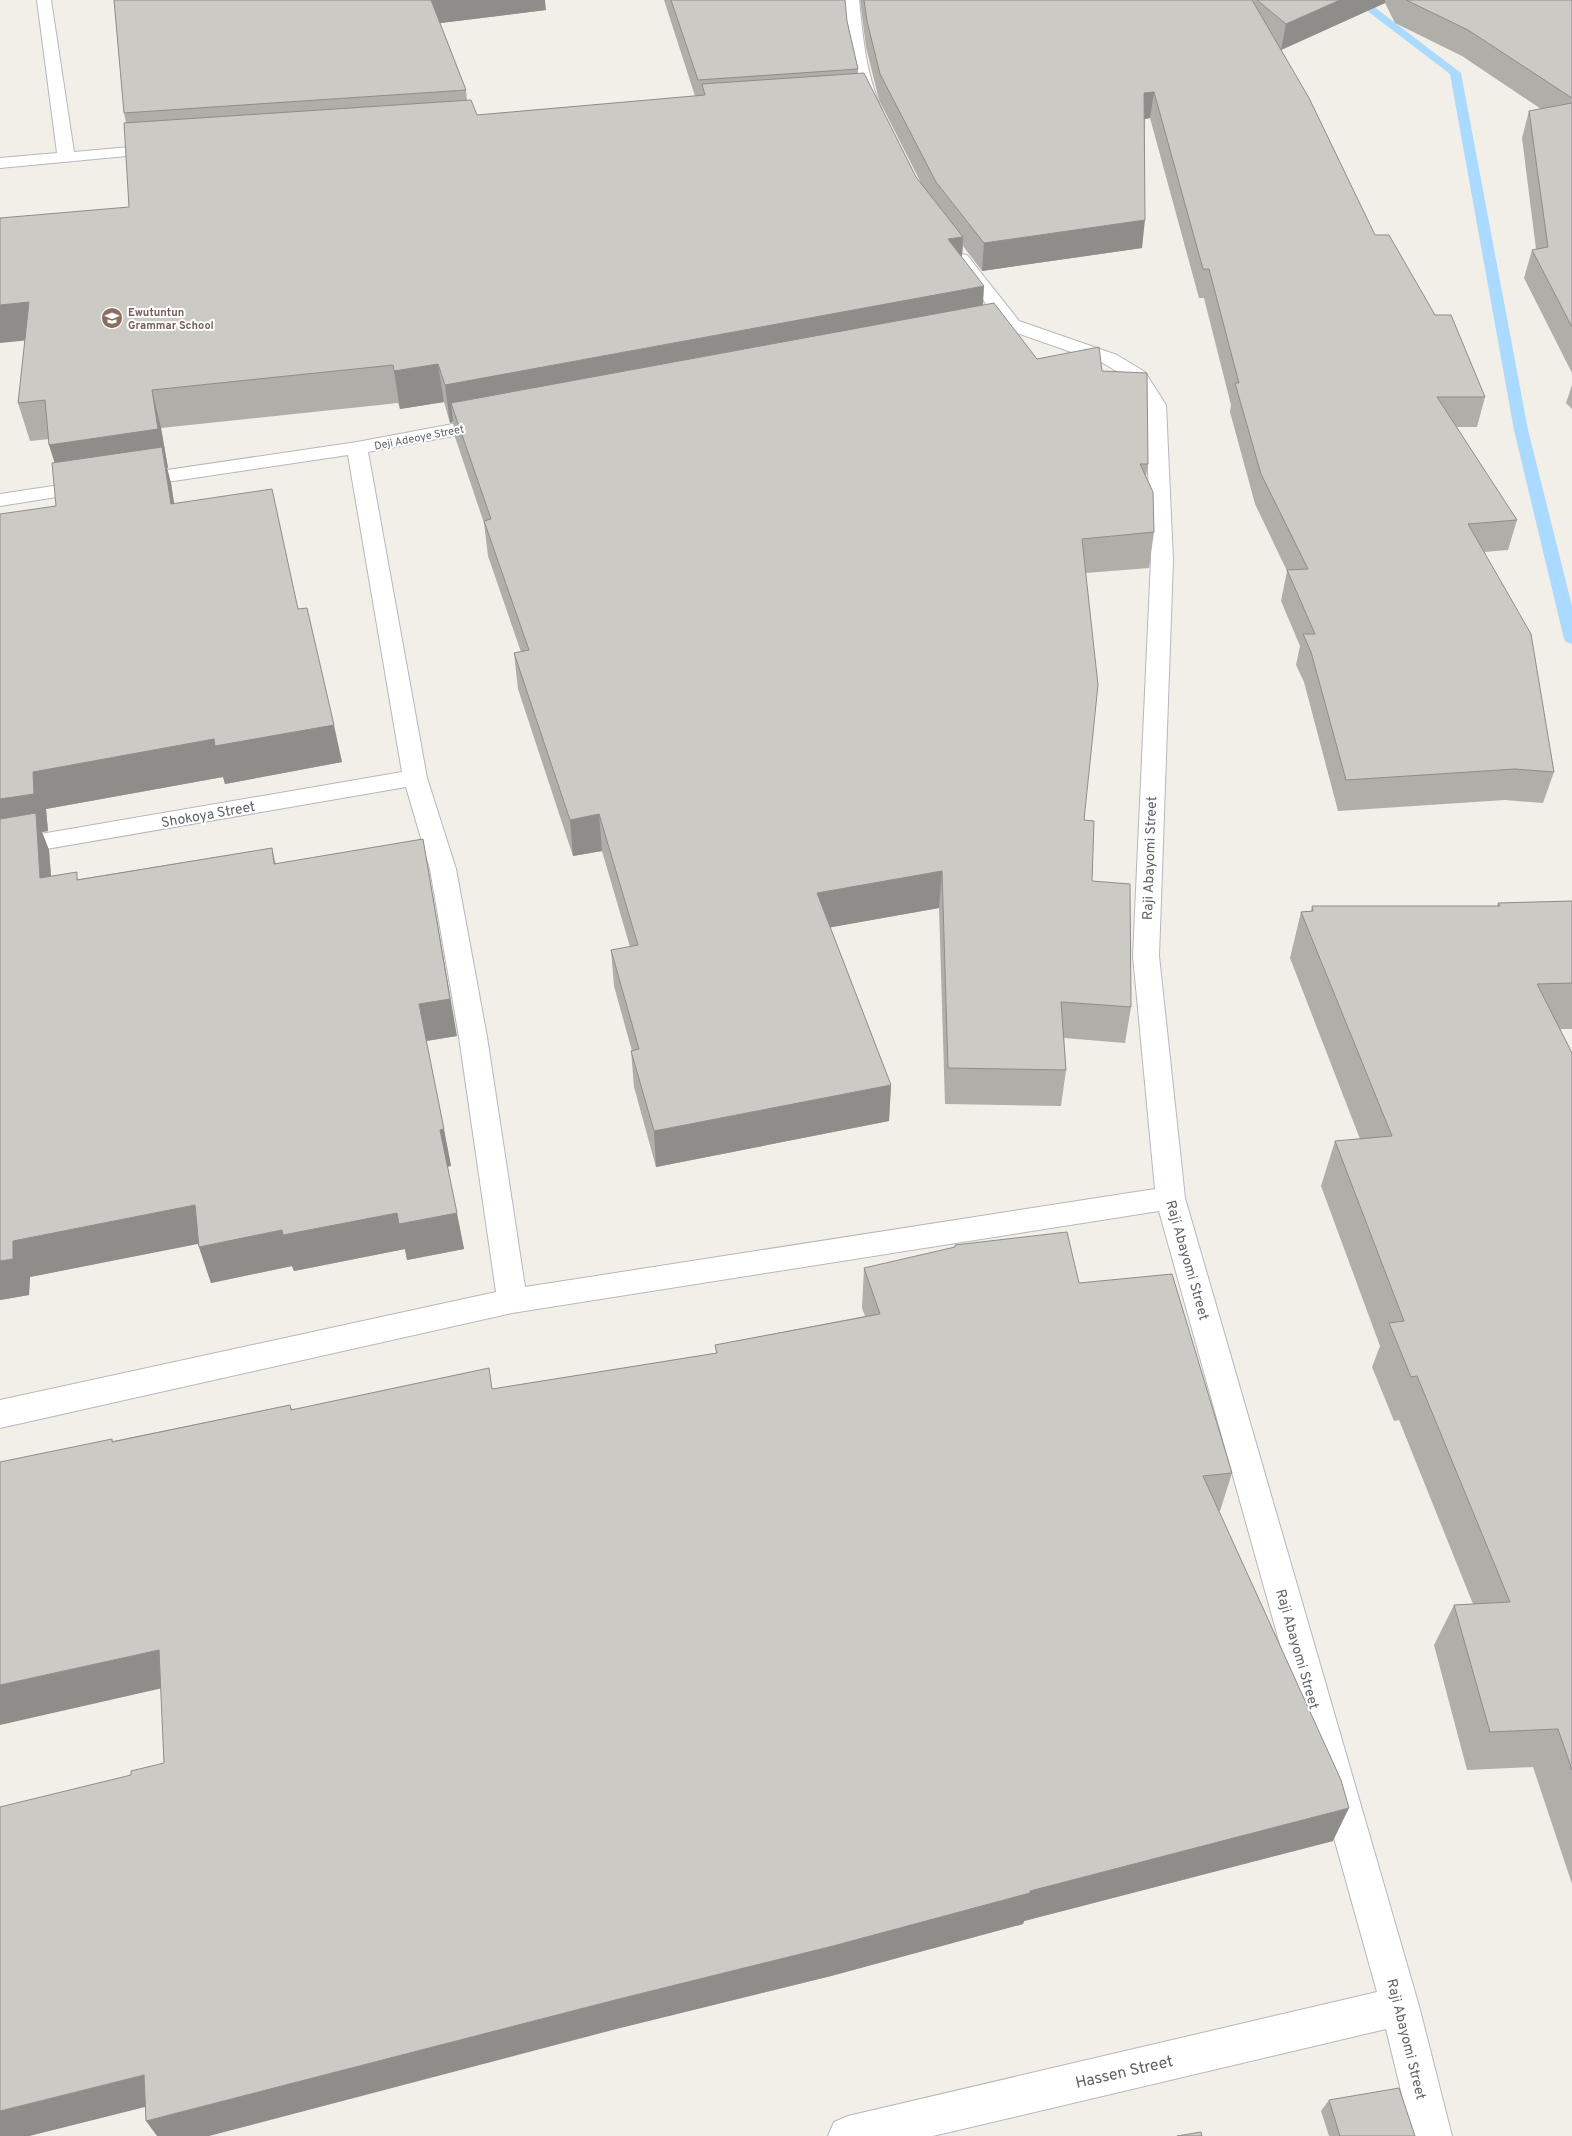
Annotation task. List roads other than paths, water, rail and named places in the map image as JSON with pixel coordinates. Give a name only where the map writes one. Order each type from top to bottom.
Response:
[{"type":"street","points":[[44,0],[66,156]]},
{"type":"street","points":[[852,0],[856,47],[869,101],[882,126]]},
{"type":"street","points":[[849,102],[869,101]]},
{"type":"street","points":[[0,163],[175,148]]},
{"type":"street","points":[[953,336],[1012,325],[954,249]]},
{"type":"street","name":"Raji Abayomi Street","points":[[1012,325],[1110,359],[1138,376],[1156,405],[1162,560],[1153,740],[1146,956],[1170,1198],[1400,2006],[1432,2136]]},
{"type":"street","name":"Deji Adeoye Street","points":[[0,500],[357,448],[504,421]]},
{"type":"street","points":[[357,448],[415,778],[444,869],[473,1037],[512,1301]]},
{"type":"street","name":"Shokoya Street","points":[[0,849],[415,778]]},
{"type":"street","points":[[0,1414],[512,1301],[1170,1198]]},
{"type":"street","name":"Hassen Street","points":[[848,2136],[1400,2006]]},
{"type":"waterway","points":[[1358,0],[1455,73],[1521,430],[1572,639]]},
{"type":"place","name":"Ewutuntun Grammar School","points":[[112,318]]}]
